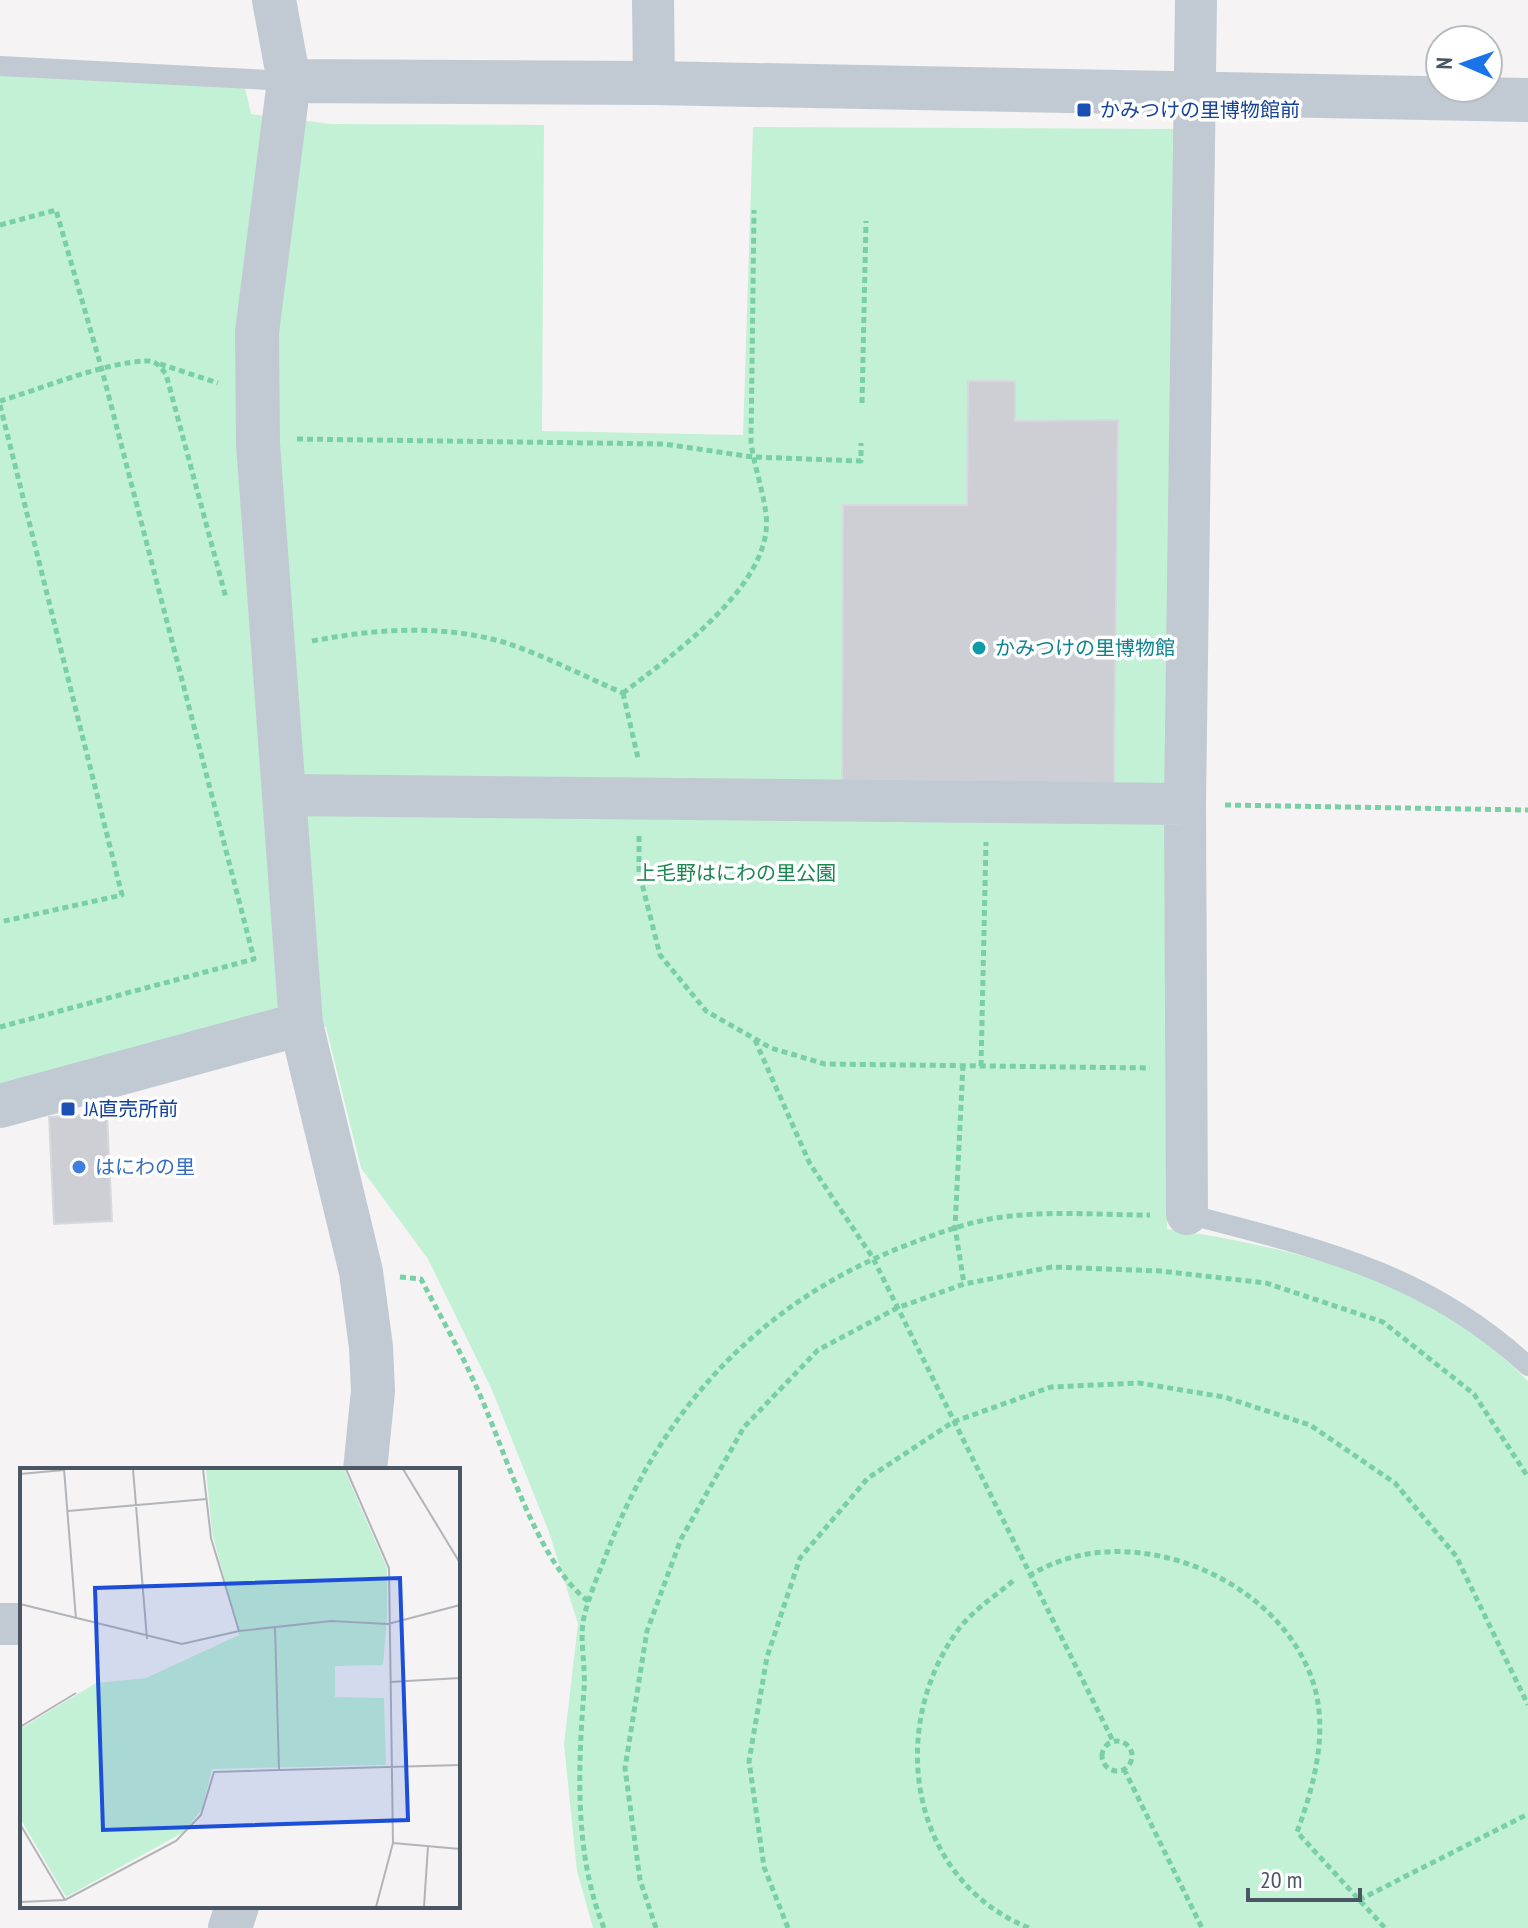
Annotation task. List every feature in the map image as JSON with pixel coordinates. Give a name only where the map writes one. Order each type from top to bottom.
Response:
[{"type":"street","points":[[274,0],[289,81],[258,320],[255,383],[301,1024],[361,1272],[373,1391],[365,1468]]},
{"type":"street","points":[[653,0],[654,83]]},
{"type":"street","points":[[1187,1214],[1185,804],[1196,0]]},
{"type":"street","points":[[289,81],[654,83],[1528,100]]},
{"type":"street","points":[[285,795],[1185,804]]},
{"type":"street","points":[[0,1106],[301,1024]]},
{"type":"street","points":[[230,1928],[236,1908]]},
{"type":"lane","points":[[0,66],[289,81]]},
{"type":"lane","points":[[1187,1214],[1381,1270],[1486,1330],[1528,1366]]},
{"type":"path","points":[[0,225],[56,210],[102,370],[254,959],[0,1027]]},
{"type":"path","points":[[623,693],[702,632],[754,567],[766,515],[753,457],[754,210]]},
{"type":"path","points":[[862,403],[866,221]]},
{"type":"path","points":[[0,922],[122,895],[0,403],[102,370],[147,360],[220,384],[255,383]]},
{"type":"path","points":[[157,363],[166,374],[226,600]]},
{"type":"path","points":[[290,440],[314,436],[634,443],[753,457],[861,461],[861,443]]},
{"type":"path","points":[[302,643],[366,630],[443,631],[502,642],[623,693]]},
{"type":"path","points":[[623,693],[642,773],[639,872],[660,955],[706,1011],[771,1048],[825,1064],[1184,1068]]},
{"type":"path","points":[[981,1066],[986,820],[982,802]]},
{"type":"path","points":[[1185,804],[1528,810]]},
{"type":"path","points":[[755,1039],[810,1164],[873,1258],[1113,1741]]},
{"type":"path","points":[[963,1065],[955,1227],[964,1284]]},
{"type":"path","points":[[604,1928],[585,1865],[581,1763],[586,1663],[583,1622],[617,1525],[684,1406],[711,1374],[792,1305],[873,1258],[955,1227],[1010,1216],[1187,1214]]},
{"type":"path","points":[[656,1928],[640,1880],[625,1768],[647,1631],[681,1539],[744,1427],[818,1350],[897,1308],[964,1284],[1052,1267],[1160,1271],[1266,1283],[1383,1322],[1474,1394],[1528,1477]]},
{"type":"path","points":[[361,1272],[421,1279],[475,1383],[534,1524],[573,1590],[588,1601]]},
{"type":"path","points":[[788,1928],[764,1867],[749,1761],[767,1657],[800,1558],[868,1478],[953,1422],[1051,1387],[1139,1383],[1224,1397],[1310,1425],[1395,1483],[1456,1556],[1528,1705]]},
{"type":"path","points":[[1029,1576],[1046,1565],[1115,1550],[1145,1553],[1214,1573],[1242,1592],[1292,1638],[1313,1683],[1319,1720],[1318,1757],[1309,1801],[1297,1832],[1385,1928]]},
{"type":"path","points":[[1013,1581],[960,1628],[938,1663],[924,1700],[916,1752],[918,1792],[950,1863],[973,1892],[999,1916],[1029,1928]]},
{"type":"path","points":[[1113,1741],[1123,1742],[1130,1748],[1132,1757],[1124,1769],[1115,1770],[1104,1762],[1103,1752],[1113,1741]]},
{"type":"path","points":[[1124,1769],[1202,1928]]},
{"type":"path","points":[[1359,1900],[1528,1814]]},
{"type":"green space","name":"上毛野はにわの里公園","points":[[0,73],[245,88],[251,114],[331,124],[544,125],[542,431],[743,435],[753,127],[1181,129],[1167,1229],[1312,1258],[1385,1283],[1459,1322],[1528,1381],[1528,1928],[593,1928],[577,1871],[564,1744],[578,1624],[549,1532],[492,1390],[428,1259],[361,1168],[326,1027],[273,1012],[0,1085]]},
{"type":"building","name":"かみつけの里博物館","points":[[968,381],[1015,381],[1015,421],[1118,420],[1114,784],[842,783],[843,505],[967,505]]},
{"type":"building","points":[[107,1114],[112,1221],[54,1224],[49,1117]]},
{"type":"place","name":"かみつけの里博物館前","points":[[1084,110]]},
{"type":"place","name":"かみつけの里博物館","points":[[979,648]]},
{"type":"place","name":"JA直売所前","points":[[68,1109]]},
{"type":"place","name":"はにわの里","points":[[79,1167]]}]
